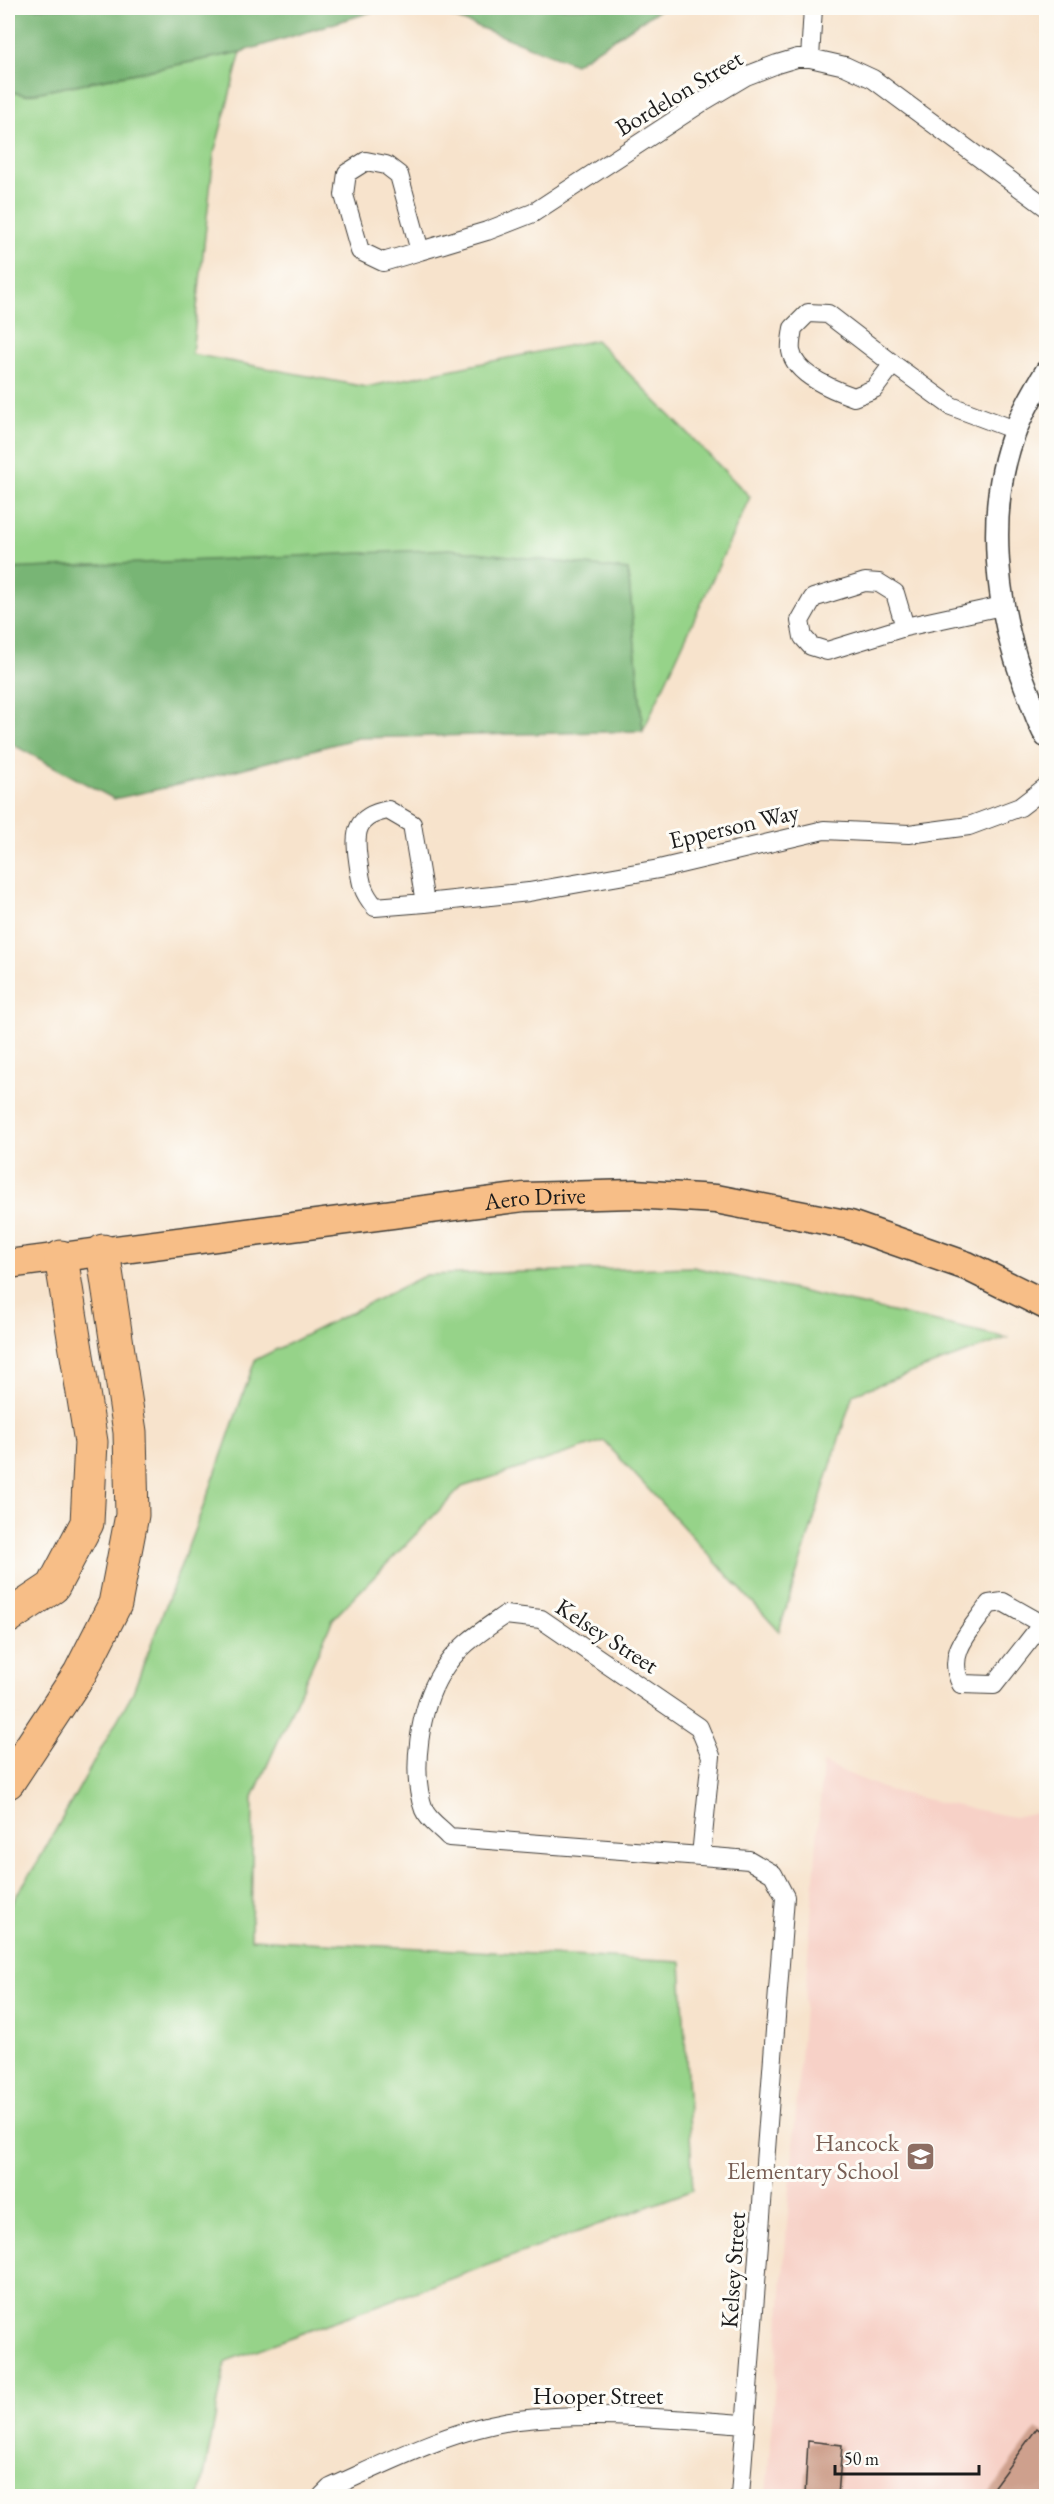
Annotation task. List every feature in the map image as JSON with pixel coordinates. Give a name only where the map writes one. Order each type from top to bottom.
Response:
[{"type":"highway","points":[[8,1782],[80,1673],[115,1604],[132,1515],[130,1432],[104,1251]]},
{"type":"highway","points":[[8,1617],[53,1587],[87,1523],[91,1442],[61,1257]]},
{"type":"main road","name":"Aero Drive","points":[[8,1264],[524,1197],[634,1194],[716,1199],[850,1225],[967,1266],[1047,1305]]},
{"type":"street","points":[[810,58],[813,8]]},
{"type":"street","name":"Bordelon Street","points":[[420,251],[399,175],[386,165],[366,161],[347,173],[344,195],[360,251],[383,262],[420,251],[487,231],[533,213],[704,100],[746,76],[797,58],[810,58],[845,66],[873,79],[1047,207]]},
{"type":"street","points":[[893,364],[874,389],[854,397],[826,387],[797,365],[791,351],[793,328],[808,312],[828,314],[951,406],[1016,430]]},
{"type":"street","points":[[1047,372],[1016,430],[1003,482],[997,563],[1002,606],[1014,659],[1047,736]]},
{"type":"street","points":[[905,627],[896,593],[879,583],[865,582],[813,598],[800,621],[803,637],[811,646],[827,651],[905,627],[1002,606]]},
{"type":"street","name":"Epperson Way","points":[[425,903],[412,824],[388,810],[371,813],[361,824],[355,837],[362,892],[375,907],[425,903],[529,892],[659,869],[824,830],[909,834],[969,826],[1020,807],[1047,788]]},
{"type":"street","points":[[1004,1602],[1044,1625],[994,1685],[961,1684],[954,1670],[956,1653],[989,1604],[1004,1602]]},
{"type":"street","name":"Kelsey Street","points":[[701,1856],[711,1756],[699,1727],[541,1619],[505,1615],[467,1642],[441,1673],[423,1718],[417,1773],[424,1812],[449,1837],[749,1860],[773,1874],[785,1897],[740,2496]]},
{"type":"street","name":"Hooper Street","points":[[322,2496],[330,2488],[432,2442],[516,2420],[599,2415],[746,2424]]},
{"type":"shaded area","name":"Hancock Elementary School","points":[[823,1763],[887,1790],[943,1803],[1014,1817],[1046,1810],[1046,2496],[766,2496]]},
{"type":"green space","points":[[8,8],[384,8],[241,52],[25,95],[8,91]]},
{"type":"green space","points":[[429,8],[662,8],[575,64]]},
{"type":"green space","points":[[241,52],[214,154],[192,354],[366,387],[596,340],[750,497],[643,731],[628,570],[8,569],[8,91],[26,95]]},
{"type":"green space","points":[[450,549],[628,570],[643,731],[358,738],[191,782],[114,799],[8,742],[8,569]]},
{"type":"green space","points":[[693,1267],[1007,1338],[853,1394],[779,1631],[604,1441],[462,1487],[333,1619],[253,1797],[251,1939],[681,1962],[693,2190],[226,2361],[200,2496],[8,2496],[8,1909],[37,1863],[133,1692],[211,1486],[255,1360],[426,1275]]},
{"type":"building","points":[[1037,2428],[1047,2436],[1047,2496],[987,2496]]},
{"type":"building","points":[[808,2441],[842,2445],[838,2496],[805,2496]]},
{"type":"place","name":"Hancock Elementary School","points":[[920,2157]]}]
